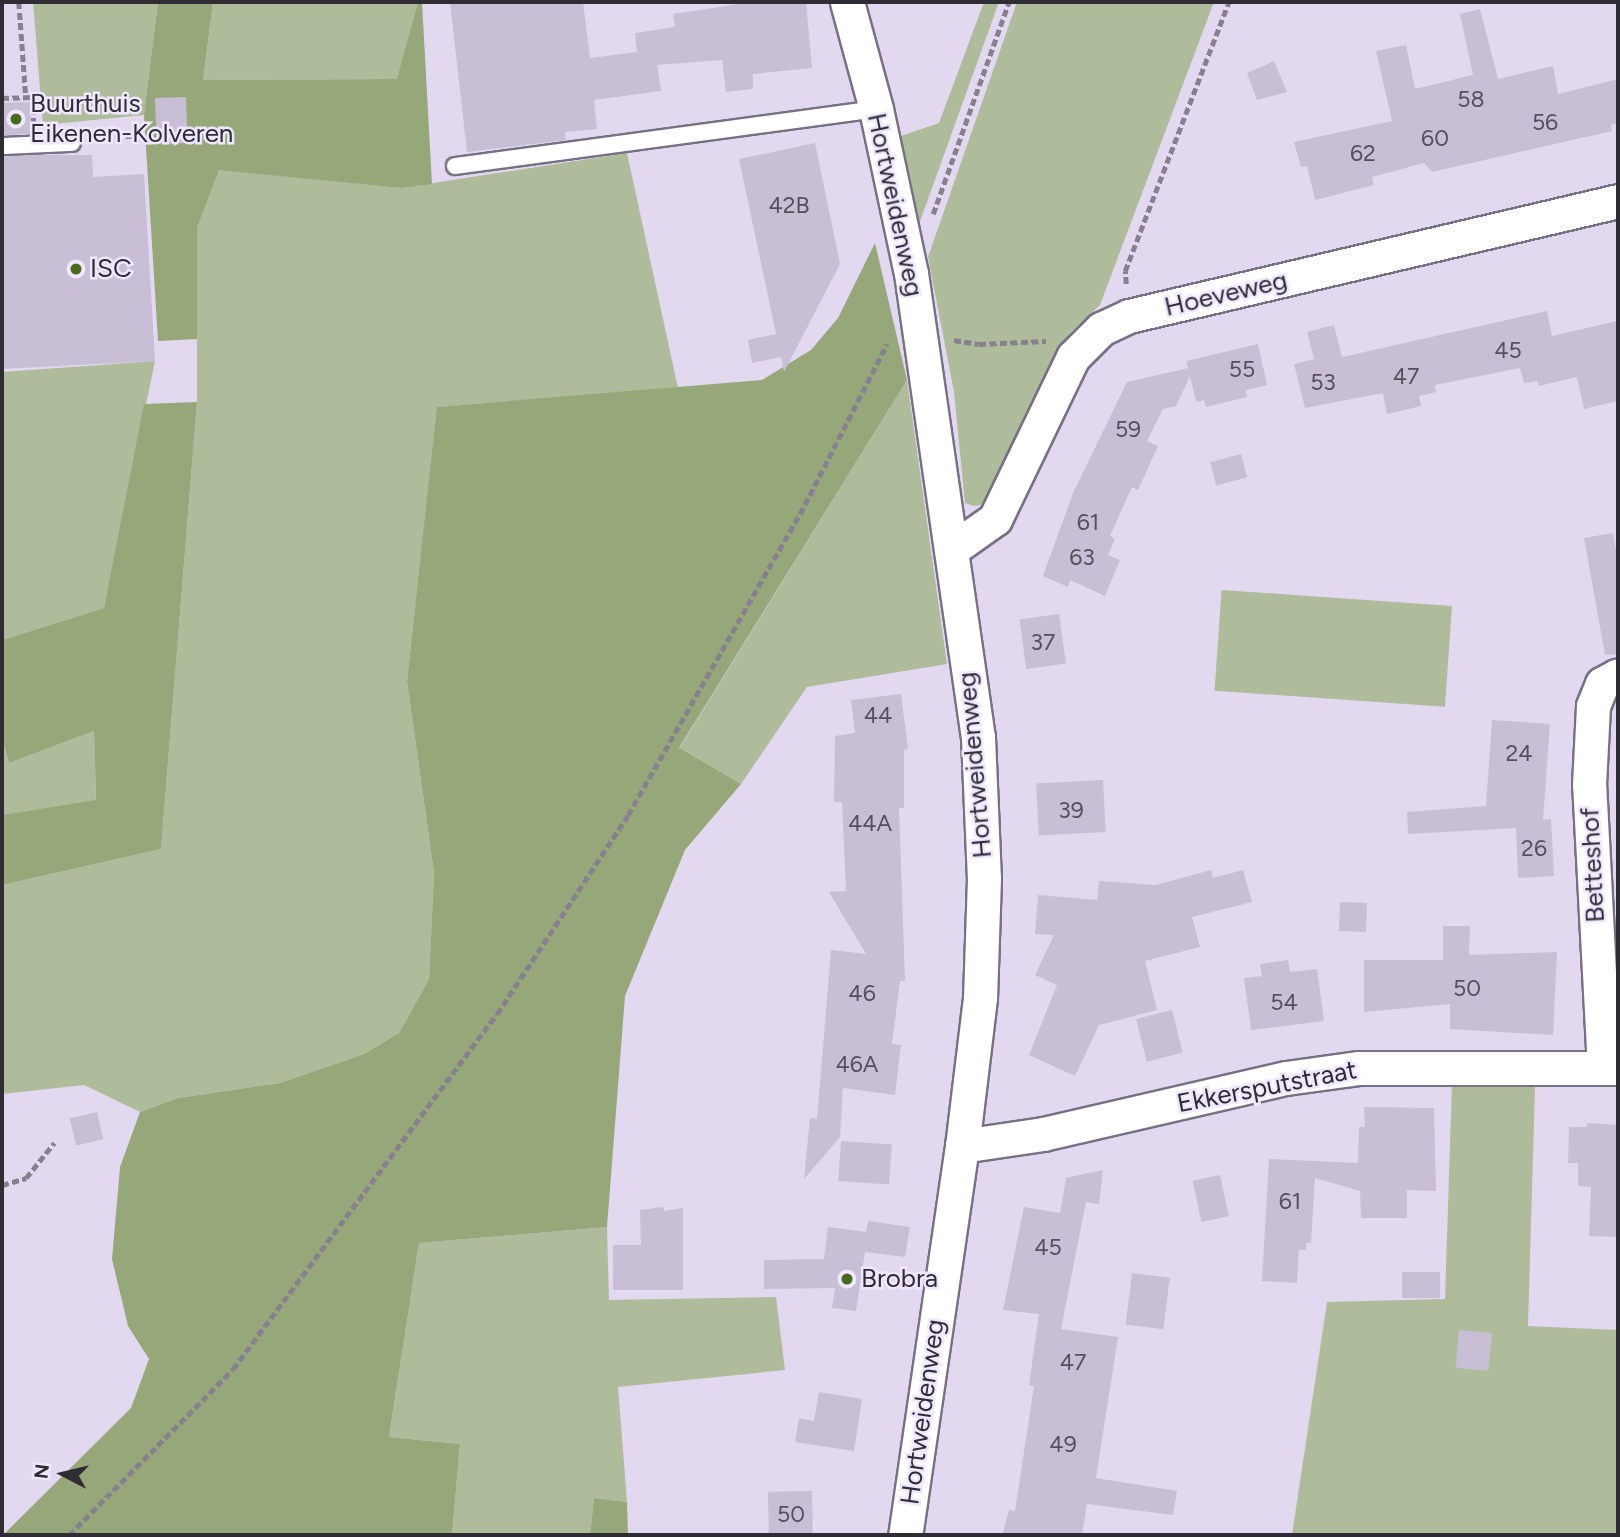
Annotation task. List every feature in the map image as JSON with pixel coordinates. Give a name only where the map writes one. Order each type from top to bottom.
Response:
[{"type":"street","name":"Hortweidenweg","points":[[847,2],[876,109],[905,335],[951,550],[978,737],[984,878],[980,998],[962,1146],[905,1535]]},
{"type":"street","name":"Hoeveweg","points":[[951,550],[995,519],[1073,357],[1089,339],[1129,316],[1618,201]]},
{"type":"street","name":"Betteshof","points":[[1611,1068],[1589,785],[1593,706],[1602,684],[1618,675]]},
{"type":"street","name":"Ekkersputstraat","points":[[962,1146],[1043,1135],[1286,1078],[1359,1069],[1611,1068]]},
{"type":"lane","points":[[455,166],[876,109]]},
{"type":"lane","points":[[2,146],[72,143]]},
{"type":"path","points":[[19,2],[26,97]]},
{"type":"path","points":[[930,222],[1009,2]]},
{"type":"path","points":[[1129,316],[1125,271],[1229,2]]},
{"type":"path","points":[[2,98],[33,97],[35,145]]},
{"type":"path","points":[[72,143],[152,133]]},
{"type":"path","points":[[69,1535],[233,1369],[497,1014],[635,803],[905,335],[979,344],[1089,339]]},
{"type":"path","points":[[2,1185],[26,1178],[54,1143]]},
{"type":"green space","points":[[33,2],[158,2],[144,115],[43,125]]},
{"type":"green space","points":[[158,2],[213,2],[203,80],[397,79],[418,2],[422,2],[432,184],[401,188],[219,170],[197,228],[197,339],[158,341],[144,115]]},
{"type":"green space","points":[[213,2],[418,2],[398,79],[203,80]]},
{"type":"green space","points":[[984,2],[999,2],[918,227],[895,138],[939,123]]},
{"type":"green space","points":[[1017,2],[1214,2],[1100,305],[1071,332],[986,504],[974,506],[965,503],[954,392],[928,257]]},
{"type":"green space","points":[[627,153],[678,388],[438,407],[407,681],[434,873],[429,979],[399,1033],[364,1054],[280,1083],[178,1098],[140,1112],[84,1085],[2,1094],[2,885],[161,849],[197,402],[197,228],[219,169],[401,188]]},
{"type":"green space","points":[[875,243],[907,380],[679,748],[741,784],[685,850],[625,996],[607,1227],[419,1243],[389,1437],[460,1444],[452,1535],[3,1535],[131,1408],[149,1359],[128,1326],[112,1259],[120,1167],[140,1112],[178,1098],[280,1083],[364,1054],[399,1033],[429,979],[434,873],[407,681],[437,407],[762,380],[811,350],[838,318]]},
{"type":"green space","points":[[155,361],[104,608],[2,640],[2,372]]},
{"type":"green space","points":[[907,380],[947,664],[807,687],[741,784],[679,749]]},
{"type":"green space","points":[[197,402],[161,849],[2,885],[2,815],[96,800],[94,731],[9,763],[2,738],[2,640],[104,608],[144,404]]},
{"type":"green space","points":[[1222,590],[1452,606],[1445,707],[1215,691]]},
{"type":"green space","points":[[94,731],[96,801],[2,815],[2,738],[9,763]]},
{"type":"green space","points":[[1452,1083],[1535,1087],[1528,1326],[1618,1330],[1618,1535],[1292,1535],[1327,1302],[1445,1299]]},
{"type":"green space","points":[[607,1227],[609,1300],[776,1297],[785,1370],[618,1387],[627,1502],[594,1498],[590,1535],[452,1535],[460,1444],[389,1437],[419,1243]]},
{"type":"green space","points":[[594,1498],[627,1502],[628,1535],[590,1535]]},
{"type":"building","points":[[450,2],[583,2],[590,58],[637,52],[635,33],[675,27],[673,14],[746,3],[806,2],[812,68],[753,74],[753,89],[726,92],[722,60],[657,65],[661,91],[594,100],[597,129],[565,132],[566,140],[467,152]]},
{"type":"building","points":[[1480,9],[1498,79],[1553,66],[1558,94],[1618,79],[1618,123],[1611,125],[1612,131],[1432,172],[1424,163],[1372,177],[1374,185],[1315,200],[1307,166],[1301,167],[1294,142],[1392,121],[1376,51],[1406,45],[1415,89],[1473,75],[1460,14]]},
{"type":"building","points":[[1274,61],[1287,92],[1257,100],[1247,73]]},
{"type":"building","points":[[186,97],[188,143],[157,144],[155,98]]},
{"type":"building","name":"Buurthuis Eikenen-Kolveren","points":[[30,102],[31,134],[3,135],[2,103]]},
{"type":"building","points":[[815,143],[840,264],[784,372],[781,357],[752,363],[748,340],[776,334],[739,159]]},
{"type":"building","name":"ISC","points":[[92,155],[93,177],[144,174],[155,361],[2,369],[2,156]]},
{"type":"building","points":[[1547,311],[1552,336],[1618,321],[1618,401],[1584,409],[1577,377],[1539,386],[1537,381],[1524,383],[1520,368],[1435,385],[1436,392],[1419,396],[1421,406],[1387,414],[1383,393],[1305,408],[1294,364],[1314,359],[1307,332],[1334,325],[1342,357]]},
{"type":"building","points":[[1258,344],[1267,385],[1246,390],[1247,397],[1206,407],[1204,400],[1196,402],[1190,376],[1176,406],[1163,409],[1147,441],[1158,446],[1138,490],[1132,487],[1110,536],[1115,539],[1108,555],[1120,560],[1105,596],[1070,580],[1068,587],[1043,576],[1073,493],[1127,382],[1188,368],[1186,361]]},
{"type":"building","points":[[1241,454],[1247,477],[1216,485],[1210,462]]},
{"type":"building","points":[[1613,533],[1618,561],[1618,654],[1605,655],[1584,538]]},
{"type":"building","points":[[1059,614],[1066,664],[1026,669],[1019,620]]},
{"type":"building","points":[[901,694],[908,749],[904,750],[904,808],[899,808],[905,981],[900,981],[892,1044],[901,1045],[895,1095],[843,1088],[840,1137],[804,1179],[810,1118],[817,1119],[831,950],[866,954],[829,892],[846,891],[842,802],[834,802],[835,736],[855,733],[851,700]]},
{"type":"building","points":[[1492,720],[1550,724],[1543,820],[1551,819],[1554,876],[1518,878],[1516,828],[1408,834],[1407,812],[1486,806]]},
{"type":"building","points":[[1103,780],[1106,832],[1039,835],[1036,784]]},
{"type":"building","points":[[1211,870],[1213,878],[1243,870],[1252,902],[1192,917],[1200,947],[1145,961],[1157,1010],[1099,1025],[1075,1076],[1029,1055],[1057,985],[1035,975],[1054,935],[1035,934],[1038,895],[1097,900],[1099,881],[1156,885]]},
{"type":"building","points":[[1340,902],[1367,903],[1366,932],[1339,931]]},
{"type":"building","points":[[1443,926],[1470,926],[1469,955],[1557,952],[1553,1035],[1450,1029],[1450,1004],[1364,1012],[1364,960],[1443,960]]},
{"type":"building","points":[[1288,960],[1290,972],[1317,969],[1324,1021],[1251,1030],[1244,978],[1262,976],[1260,964]]},
{"type":"building","points":[[1172,1010],[1183,1053],[1147,1062],[1136,1019]]},
{"type":"building","points":[[1364,1107],[1434,1108],[1436,1191],[1407,1190],[1407,1218],[1361,1218],[1360,1191],[1315,1178],[1311,1243],[1306,1243],[1306,1250],[1299,1250],[1297,1283],[1262,1281],[1269,1159],[1358,1163],[1359,1127],[1365,1127]]},
{"type":"building","points":[[97,1112],[103,1139],[76,1146],[70,1118]]},
{"type":"building","points":[[1587,1123],[1618,1125],[1618,1237],[1589,1236],[1591,1187],[1578,1186],[1578,1163],[1568,1163],[1569,1127],[1587,1127]]},
{"type":"building","points":[[841,1141],[892,1145],[889,1184],[838,1181]]},
{"type":"building","points":[[1103,1170],[1099,1204],[1086,1202],[1061,1329],[1118,1337],[1096,1478],[1177,1491],[1173,1515],[1087,1504],[1082,1535],[1002,1535],[1009,1510],[1015,1511],[1034,1386],[1029,1385],[1039,1314],[1003,1310],[1024,1207],[1060,1213],[1066,1178]]},
{"type":"building","points":[[1220,1175],[1229,1216],[1201,1222],[1193,1181]]},
{"type":"building","points":[[663,1207],[664,1211],[683,1208],[683,1290],[613,1290],[613,1245],[641,1245],[640,1210]]},
{"type":"building","points":[[868,1221],[910,1227],[905,1257],[865,1252],[856,1311],[832,1308],[835,1288],[764,1289],[764,1260],[824,1259],[828,1227],[866,1232]]},
{"type":"building","points":[[1402,1272],[1440,1272],[1440,1298],[1402,1298]]},
{"type":"building","points":[[1132,1273],[1170,1278],[1163,1329],[1126,1325]]},
{"type":"building","points":[[1459,1330],[1492,1333],[1489,1371],[1456,1368]]},
{"type":"building","points":[[819,1392],[862,1399],[854,1451],[795,1442],[799,1418],[814,1421]]},
{"type":"building","points":[[812,1491],[813,1535],[769,1535],[768,1492]]},
{"type":"place","name":"Buurthuis Eikenen-Kolveren","points":[[16,119]]},
{"type":"place","name":"ISC","points":[[76,269]]},
{"type":"place","name":"Brobra","points":[[847,1279]]}]
